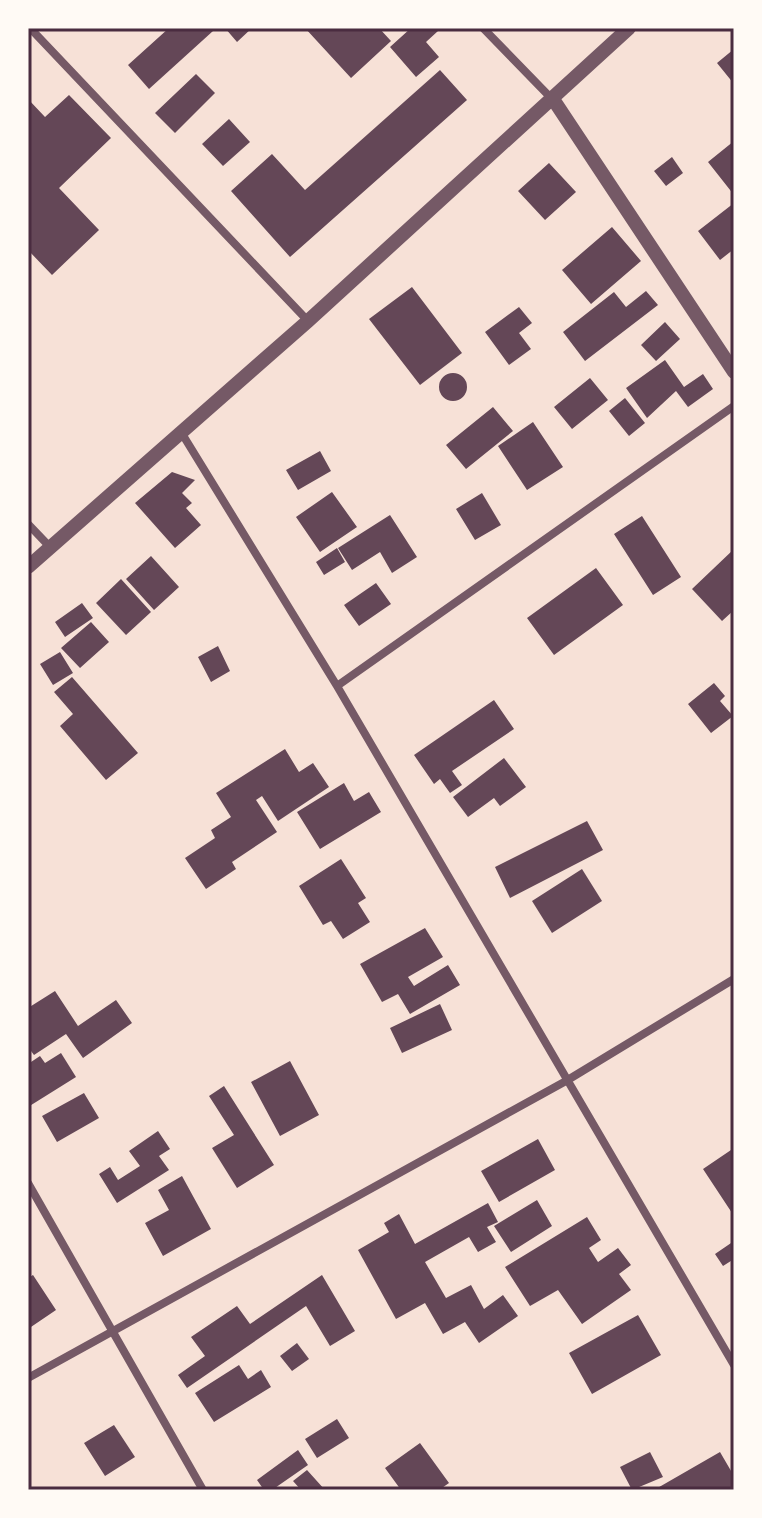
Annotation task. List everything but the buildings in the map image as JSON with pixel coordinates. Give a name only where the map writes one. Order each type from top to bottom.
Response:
[{"type":"street","points":[[30,28],[308,321]]},
{"type":"street","points":[[483,28],[553,99],[734,372]]},
{"type":"street","points":[[28,567],[308,321],[629,28]]},
{"type":"street","points":[[337,686],[734,406]]},
{"type":"street","points":[[181,432],[337,686],[734,1365]]},
{"type":"street","points":[[28,524],[50,547]]},
{"type":"street","points":[[28,1378],[566,1081],[734,979]]},
{"type":"street","points":[[28,1183],[203,1490]]}]
